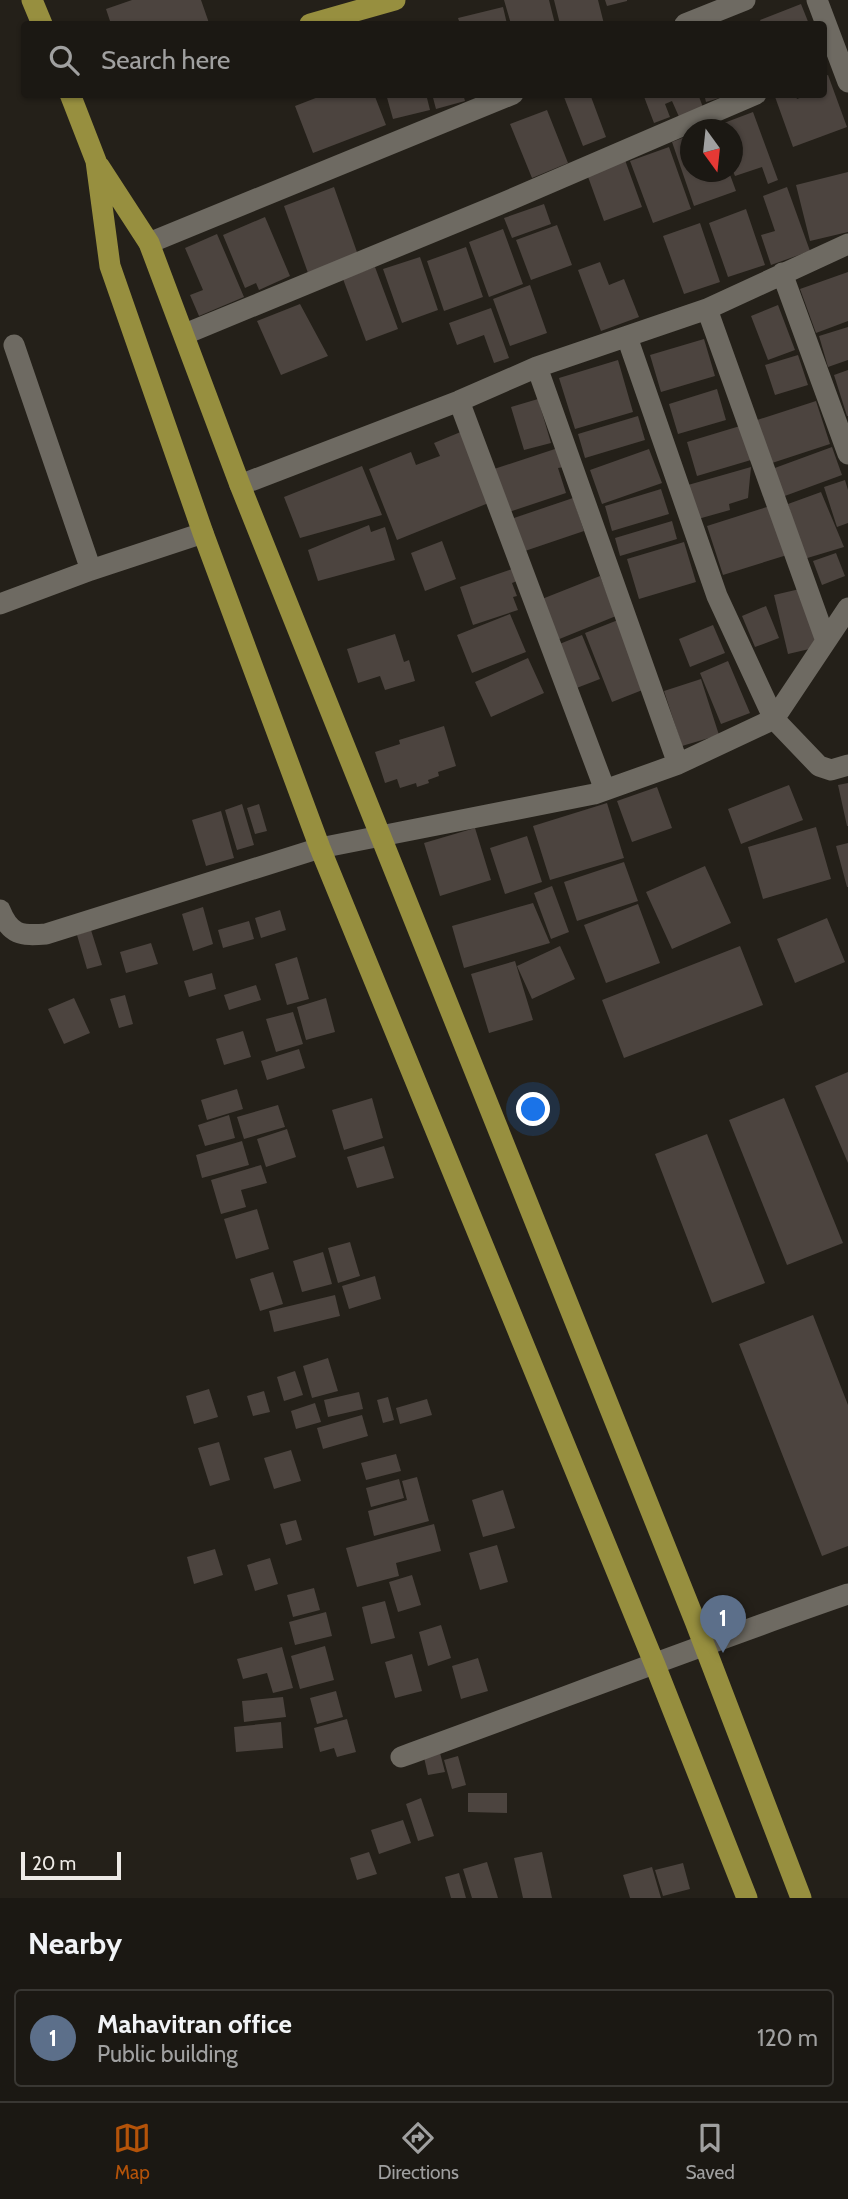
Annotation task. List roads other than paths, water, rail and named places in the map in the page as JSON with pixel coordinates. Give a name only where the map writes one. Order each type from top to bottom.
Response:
[{"type":"main road","points":[[32,0],[41,21]]},
{"type":"main road","points":[[321,21],[395,0]]},
{"type":"main road","points":[[72,98],[96,161],[149,243],[240,485],[704,1644],[801,1898]]},
{"type":"main road","points":[[96,161],[110,266],[203,533],[320,848],[655,1665],[747,1898]]},
{"type":"street","points":[[692,21],[745,0]]},
{"type":"street","points":[[817,0],[822,21]]},
{"type":"street","points":[[827,41],[832,62],[848,82]]},
{"type":"street","points":[[149,243],[503,98]]},
{"type":"street","points":[[185,334],[498,205],[747,98]]},
{"type":"street","points":[[240,485],[459,401],[537,367],[707,309],[848,244]]},
{"type":"street","points":[[782,273],[848,454]]},
{"type":"street","points":[[707,309],[826,641]]},
{"type":"street","points":[[627,338],[717,596],[775,719],[820,766],[831,769],[848,765]]},
{"type":"street","points":[[14,345],[91,570]]},
{"type":"street","points":[[537,367],[678,764]]},
{"type":"street","points":[[459,401],[605,790]]},
{"type":"street","points":[[0,604],[203,533]]},
{"type":"street","points":[[0,910],[5,923],[13,931],[28,936],[46,934],[320,848],[594,794],[678,764],[775,719],[848,608]]},
{"type":"street","points":[[401,1757],[655,1665],[704,1644],[848,1594]]},
{"type":"place","name":"Mahavitran office","points":[[723,1653]]}]
